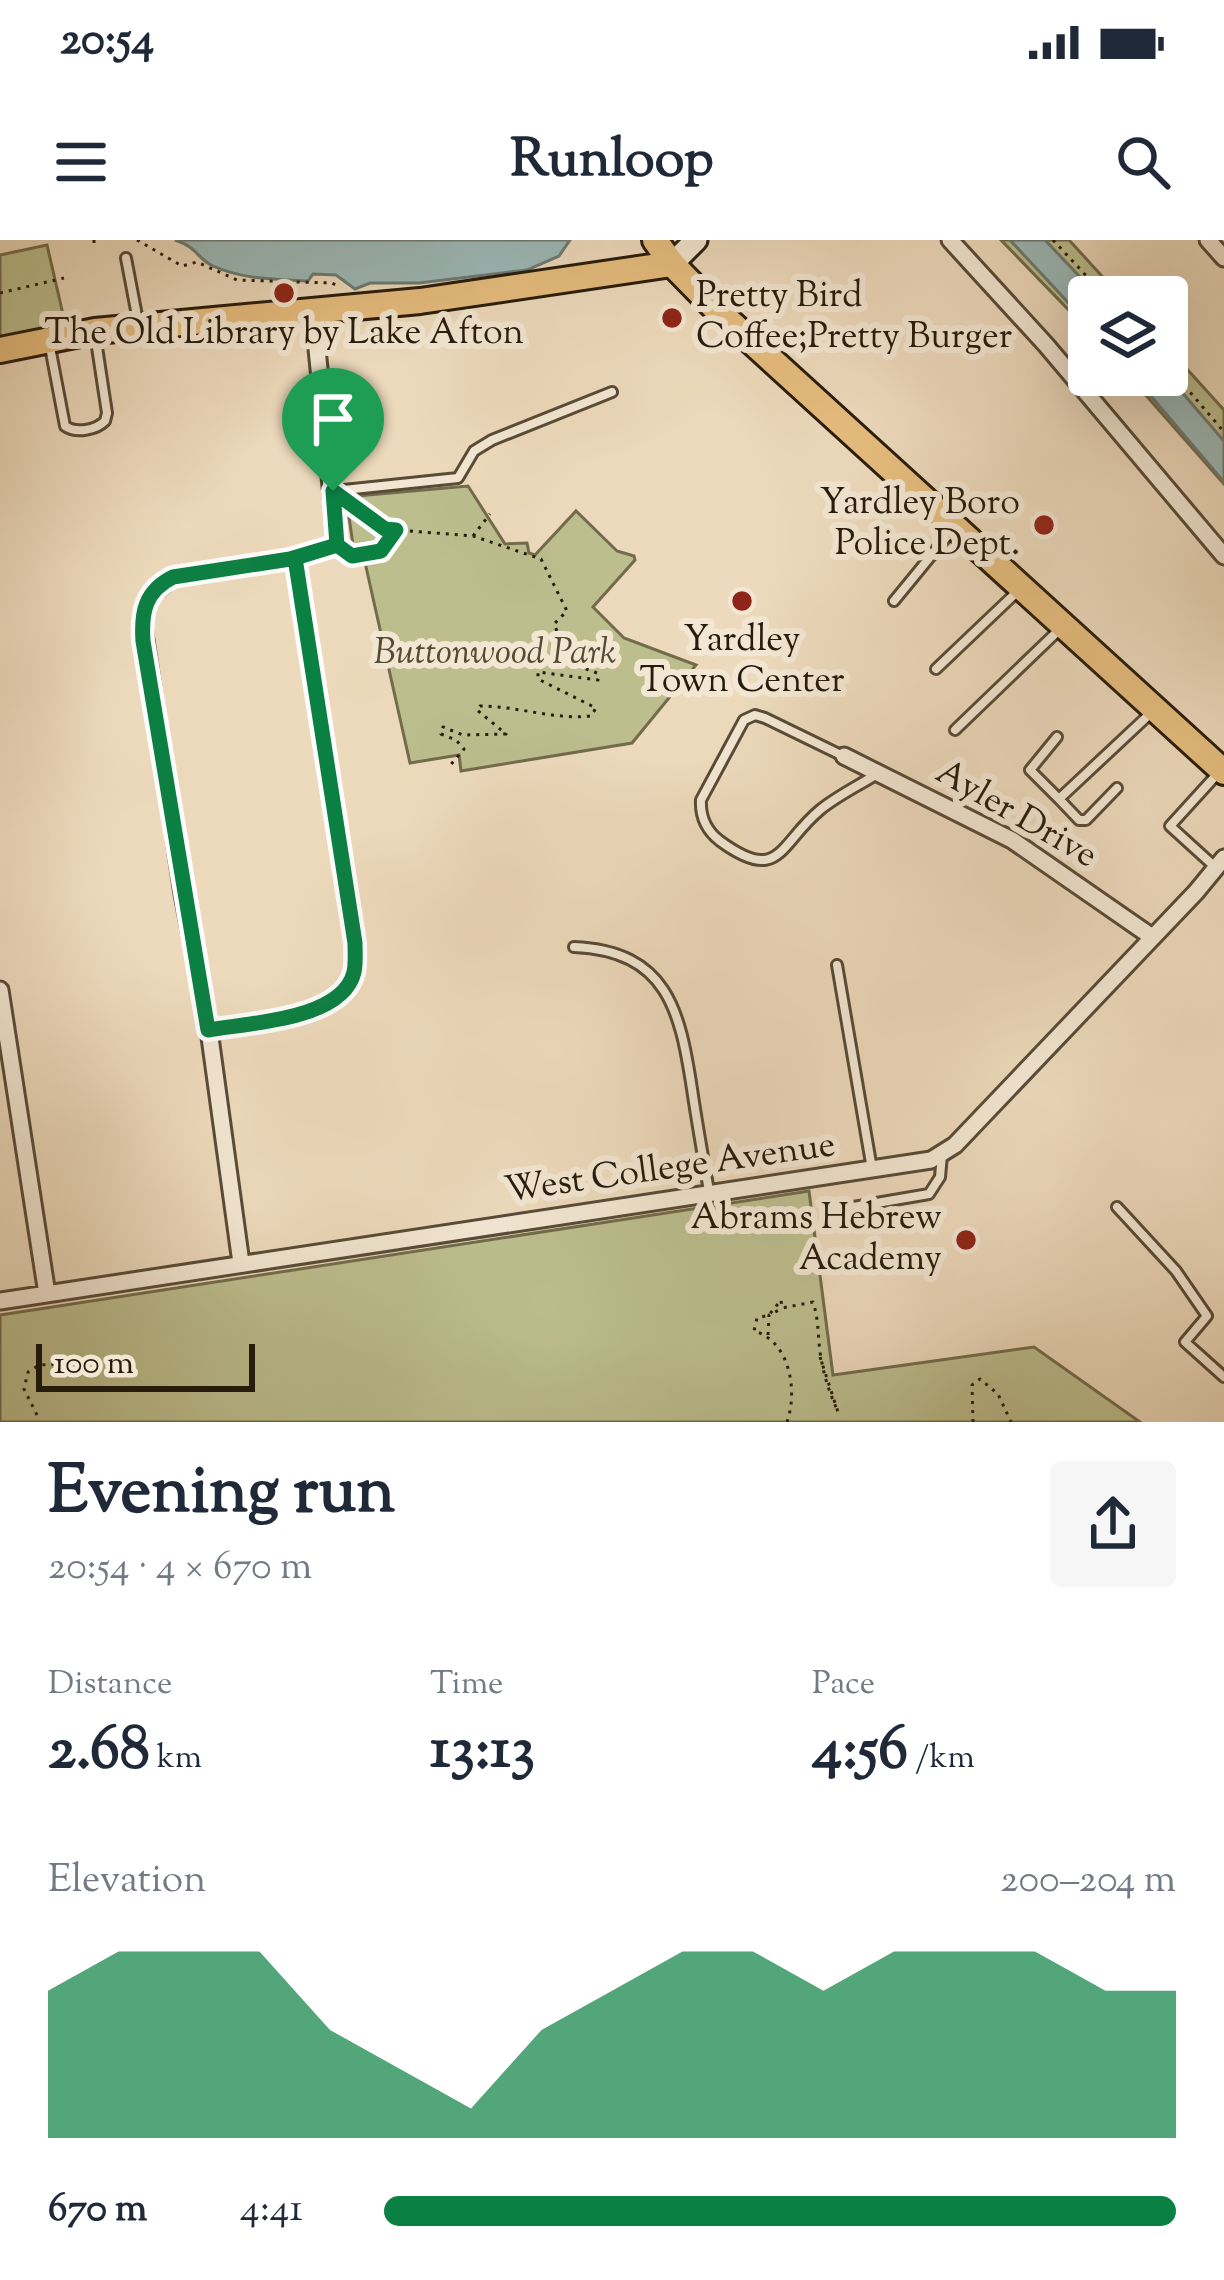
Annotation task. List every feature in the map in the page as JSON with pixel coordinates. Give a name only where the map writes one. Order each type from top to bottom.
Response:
[{"type":"main road","points":[[655,240],[672,264],[954,528],[1223,771]]},
{"type":"main road","points":[[0,350],[95,331],[420,301],[672,264],[696,240]]},
{"type":"street","points":[[950,240],[1046,345],[1224,556]]},
{"type":"street","points":[[1208,240],[1224,258]]},
{"type":"street","points":[[241,1263],[208,1030],[143,641],[144,608],[158,586],[173,577],[295,558],[337,545],[313,310]]},
{"type":"street","points":[[208,1030],[321,1008],[341,996],[354,974],[355,943],[295,558]]},
{"type":"street","name":"Ayler Drive","points":[[844,756],[1012,840],[1152,938]]},
{"type":"street","points":[[942,1154],[1220,863]]},
{"type":"street","points":[[0,990],[47,1294]]},
{"type":"street","name":"West College Avenue","points":[[0,1301],[931,1160],[942,1154]]},
{"type":"lane","points":[[126,258],[139,326]]},
{"type":"lane","points":[[49,339],[65,426],[72,430],[95,427],[105,421],[107,412],[95,331]]},
{"type":"lane","points":[[333,491],[458,478],[474,451],[492,440],[612,392]]},
{"type":"lane","points":[[894,601],[954,528]]},
{"type":"lane","points":[[936,669],[1020,589]]},
{"type":"lane","points":[[956,730],[1062,627]]},
{"type":"lane","points":[[1059,799],[1154,710]]},
{"type":"lane","points":[[844,756],[755,715],[744,720],[701,800],[700,811],[709,832],[743,858],[762,861],[782,853],[820,810],[878,773]]},
{"type":"lane","points":[[1058,737],[1030,770],[1079,820],[1086,820],[1118,788]]},
{"type":"lane","points":[[1220,863],[1170,826],[1223,771]]},
{"type":"lane","points":[[574,947],[635,962],[657,979],[671,999],[686,1051],[710,1193]]},
{"type":"lane","points":[[837,965],[872,1169]]},
{"type":"lane","points":[[830,1211],[929,1194],[940,1178],[942,1154]]},
{"type":"lane","points":[[1117,1207],[1176,1271],[1207,1316],[1185,1342],[1224,1377]]},
{"type":"path","points":[[94,240],[94,248]]},
{"type":"path","points":[[137,240],[182,266],[197,262],[237,280],[332,283],[345,290]]},
{"type":"path","points":[[1053,240],[1086,276]]},
{"type":"path","points":[[0,293],[64,278]]},
{"type":"path","points":[[1188,390],[1224,432]]},
{"type":"path","points":[[333,491],[385,529],[473,536],[541,559],[566,610],[554,625],[563,646],[551,656],[597,673],[598,680],[538,672],[538,679],[596,708],[591,716],[565,719],[480,706],[477,710],[506,734],[463,735],[443,727],[441,734],[464,749],[448,768]]},
{"type":"path","points":[[473,536],[490,514]]},
{"type":"path","points":[[385,529],[388,543]]},
{"type":"path","points":[[337,545],[352,556],[381,551],[396,530]]},
{"type":"path","points":[[768,1337],[769,1315],[781,1300],[782,1309],[813,1302],[820,1322],[820,1357],[829,1389],[838,1412],[820,1357]]},
{"type":"path","points":[[769,1315],[757,1318],[754,1330],[768,1337],[790,1374],[787,1422]]},
{"type":"path","points":[[37,1415],[24,1389],[28,1372],[39,1365],[80,1363]]},
{"type":"path","points":[[973,1422],[972,1385],[980,1379],[998,1394],[1011,1422]]},
{"type":"green space","points":[[1001,240],[1069,240],[1102,276],[1068,276],[1068,309]]},
{"type":"green space","points":[[47,245],[65,323],[0,338],[0,255]]},
{"type":"green space","points":[[1188,370],[1224,410],[1224,484],[1146,396],[1188,396]]},
{"type":"green space","name":"Buttonwood Park","points":[[468,486],[505,544],[527,543],[529,553],[535,555],[576,511],[617,551],[634,556],[593,607],[624,638],[696,665],[632,743],[461,771],[459,755],[410,763],[364,558],[355,558],[347,504],[357,496]]},
{"type":"green space","points":[[809,1191],[833,1375],[1034,1347],[1140,1422],[0,1422],[0,1315]]},
{"type":"water","points":[[175,240],[570,240],[559,256],[527,270],[419,283],[370,283],[355,289],[336,275],[313,274],[308,281],[236,274],[213,266]]},
{"type":"water","points":[[1010,240],[1045,240],[1079,276],[1068,276],[1068,302]]},
{"type":"water","points":[[1151,396],[1185,396],[1224,441],[1224,482]]},
{"type":"place","name":"The Old Library by Lake Afton","points":[[284,293]]},
{"type":"place","name":"Pretty Bird Coffee;Pretty Burger","points":[[672,318]]},
{"type":"place","name":"Yardley Boro Police Dept.","points":[[1044,525]]},
{"type":"place","name":"Yardley Town Center","points":[[742,601]]},
{"type":"place","name":"Abrams Hebrew Academy","points":[[966,1240]]},
{"type":"route","points":[[333,491],[337,545],[290,559],[173,577],[158,586],[144,608],[143,641],[208,1030],[321,1008],[341,996],[354,974],[355,943],[318,729],[295,558],[337,545],[352,556],[381,551],[396,530],[385,529],[333,491]]}]
